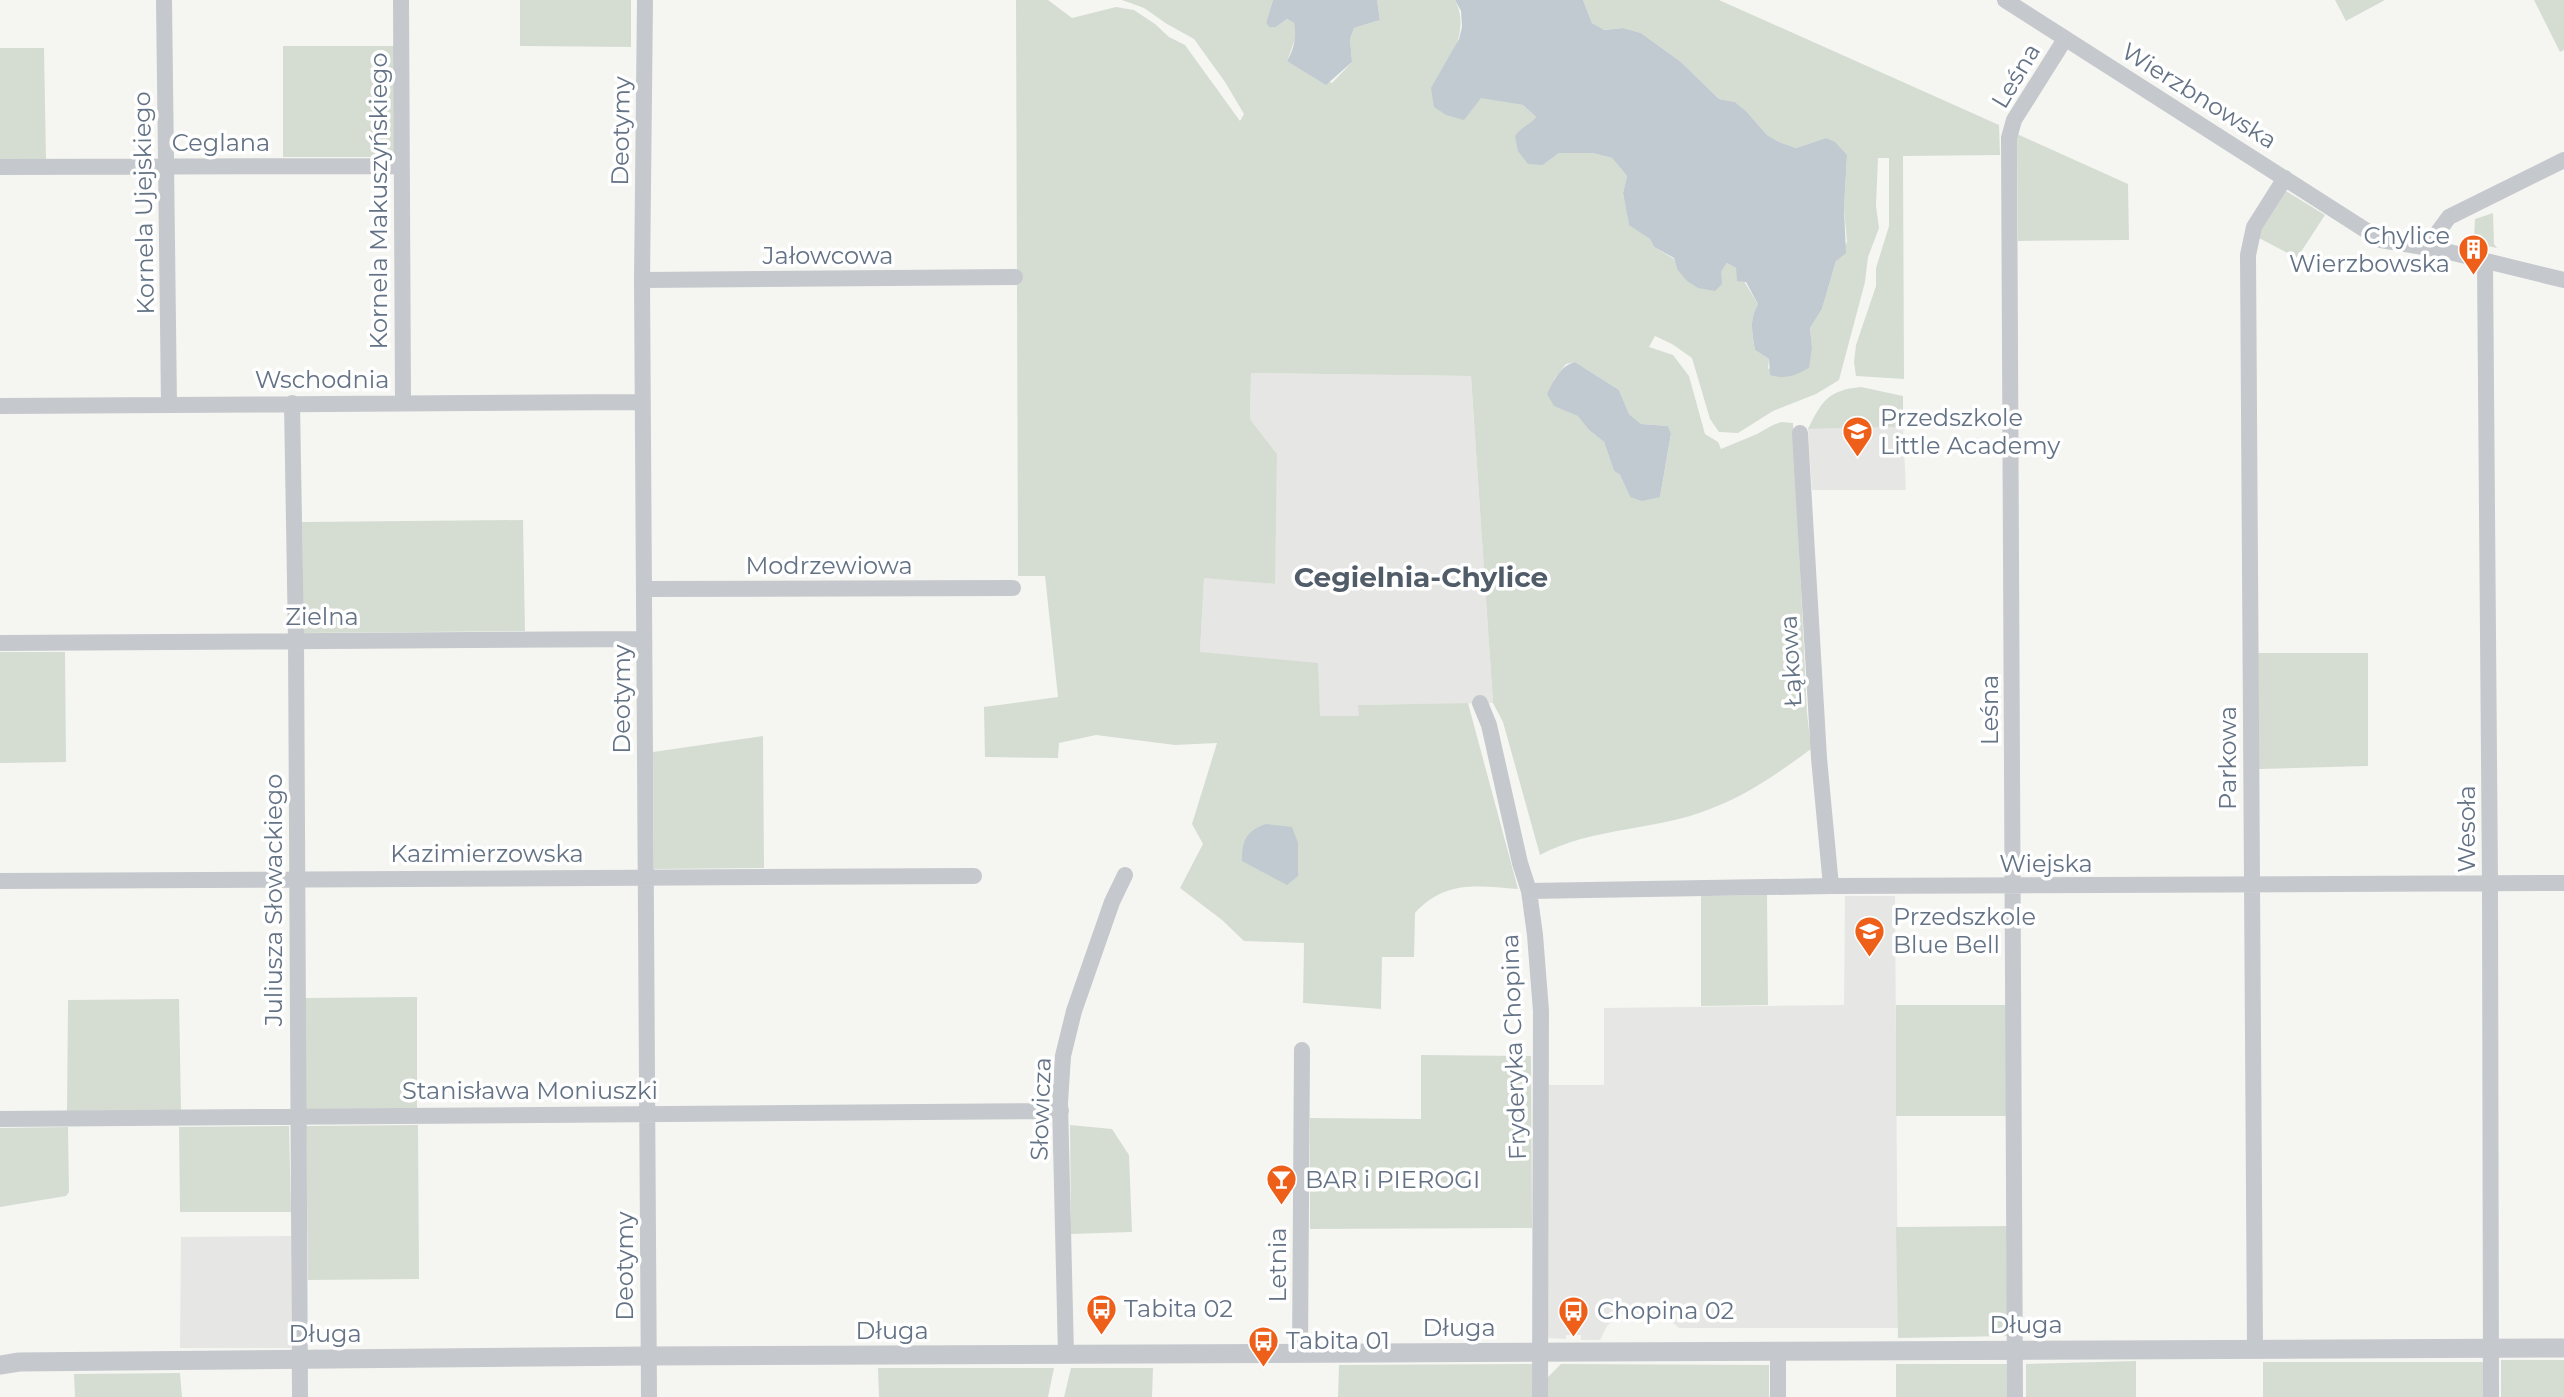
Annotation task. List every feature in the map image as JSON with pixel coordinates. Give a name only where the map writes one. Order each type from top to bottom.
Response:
[{"type":"street","name":"Kornela Ujejskiego","points":[[164,0],[169,405]]},
{"type":"street","name":"Kornela Makuszyńskiego","points":[[401,0],[403,402]]},
{"type":"street","name":"Deotymy","points":[[645,0],[642,280],[649,1397]]},
{"type":"street","name":"Wierzbnowska","points":[[2005,0],[2381,240],[2434,249],[2564,281]]},
{"type":"street","name":"Leśna","points":[[2015,1397],[2009,138],[2014,120],[2065,39]]},
{"type":"street","points":[[2434,249],[2442,224],[2449,217],[2564,160]]},
{"type":"street","name":"Ceglana","points":[[0,167],[401,166]]},
{"type":"street","name":"Parkowa","points":[[2255,1348],[2248,255],[2254,227],[2285,178]]},
{"type":"street","name":"Wesoła","points":[[2485,261],[2491,1397]]},
{"type":"street","name":"Jałowcowa","points":[[642,280],[1015,277]]},
{"type":"street","name":"Wschodnia","points":[[0,406],[643,402]]},
{"type":"street","name":"Juliusza Słowackiego","points":[[292,403],[300,1397]]},
{"type":"street","name":"Łąkowa","points":[[1800,433],[1819,758],[1831,887]]},
{"type":"street","name":"Modrzewiowa","points":[[645,589],[1013,588]]},
{"type":"street","name":"Zielna","points":[[0,643],[645,639]]},
{"type":"street","name":"Fryderyka Chopina","points":[[1480,703],[1489,726],[1520,863],[1529,891],[1541,1011],[1541,1397]]},
{"type":"street","name":"Kazimierzowska","points":[[0,881],[974,876]]},
{"type":"street","name":"Słowicza","points":[[1066,1355],[1060,1111],[1063,1056],[1074,1011],[1112,902],[1125,876]]},
{"type":"street","name":"Wiejska","points":[[1529,891],[2564,883]]},
{"type":"street","name":"Letnia","points":[[1300,1353],[1302,1050]]},
{"type":"street","name":"Stanisława Moniuszki","points":[[0,1119],[1060,1111]]},
{"type":"street","name":"Długa","points":[[0,1354],[9,1364],[648,1356],[2564,1348]]},
{"type":"street","points":[[1778,1397],[1779,1351]]},
{"type":"shaded area","points":[[520,0],[631,0],[631,47],[520,46]]},
{"type":"shaded area","points":[[1016,0],[1048,0],[1072,18],[1116,7],[1134,10],[1169,37],[1185,45],[1240,121],[1244,114],[1194,39],[1144,8],[1122,0],[1273,0],[1266,23],[1269,27],[1276,27],[1287,19],[1294,23],[1297,34],[1287,61],[1332,83],[1352,62],[1350,39],[1354,28],[1380,20],[1377,0],[1455,0],[1461,23],[1459,35],[1451,57],[1432,88],[1523,105],[1536,117],[1531,123],[1543,165],[1559,153],[1592,153],[1612,158],[1627,176],[1623,193],[1629,224],[1650,239],[1654,247],[1674,259],[1677,269],[1721,272],[1727,263],[1736,268],[1758,304],[1752,321],[1755,350],[1769,359],[1768,369],[1812,347],[1810,328],[1822,309],[1836,261],[1847,242],[1844,208],[1847,155],[1826,138],[1796,148],[1767,135],[1735,102],[1719,99],[1681,62],[1641,33],[1623,28],[1603,30],[1592,23],[1583,0],[1719,0],[1999,125],[2000,155],[1903,156],[1904,379],[1856,376],[1854,362],[1856,345],[1876,286],[1876,268],[1889,226],[1889,158],[1878,158],[1876,206],[1879,228],[1868,257],[1865,282],[1839,380],[1816,394],[1773,411],[1738,433],[1719,432],[1710,419],[1692,358],[1655,336],[1649,347],[1673,355],[1689,376],[1705,434],[1718,442],[1721,449],[1781,422],[1793,423],[1811,749],[1750,790],[1689,816],[1581,839],[1540,855],[1503,722],[1493,703],[1471,376],[1251,373],[1250,419],[1277,454],[1275,584],[1204,578],[1200,652],[1318,663],[1320,716],[1359,716],[1358,705],[1468,703],[1518,889],[1462,888],[1450,890],[1426,902],[1415,913],[1414,957],[1382,957],[1381,1009],[1303,1003],[1304,943],[1244,941],[1222,920],[1180,888],[1203,844],[1192,824],[1217,743],[1175,745],[1096,735],[1059,743],[1058,758],[985,757],[984,707],[1058,697],[1045,576],[1018,576]],"holes":[[[1575,362],[1619,390],[1629,414],[1641,424],[1668,426],[1671,435],[1660,497],[1630,497],[1620,475],[1614,471],[1604,442],[1589,430],[1554,379],[1566,364]]]},
{"type":"shaded area","points":[[1273,0],[1377,0],[1380,20],[1354,28],[1350,39],[1352,62],[1326,85],[1287,61],[1294,43],[1294,23],[1287,19],[1276,27],[1269,27],[1266,23]]},
{"type":"shaded area","points":[[1455,0],[1583,0],[1592,23],[1604,30],[1623,28],[1641,33],[1681,62],[1719,99],[1735,102],[1767,135],[1779,142],[1796,148],[1826,138],[1835,142],[1847,155],[1844,208],[1846,253],[1836,261],[1822,309],[1810,328],[1812,347],[1809,368],[1791,376],[1770,375],[1769,359],[1755,350],[1752,321],[1758,304],[1746,282],[1737,281],[1736,268],[1727,263],[1721,272],[1722,284],[1715,291],[1698,288],[1687,281],[1677,269],[1674,258],[1654,247],[1650,239],[1629,225],[1623,193],[1627,176],[1612,158],[1592,153],[1559,153],[1543,165],[1528,164],[1518,151],[1515,136],[1536,117],[1523,105],[1481,98],[1464,120],[1446,115],[1434,107],[1431,88],[1459,39],[1462,27],[1461,11]]},
{"type":"shaded area","points":[[2335,0],[2385,0],[2346,21]]},
{"type":"shaded area","points":[[2534,0],[2564,0],[2564,50],[2560,52]]},
{"type":"shaded area","points":[[283,46],[394,46],[394,157],[283,157]]},
{"type":"shaded area","points":[[0,48],[44,48],[46,159],[0,159]]},
{"type":"shaded area","points":[[2017,134],[2128,184],[2129,240],[2018,241]]},
{"type":"shaded area","points":[[2286,191],[2325,215],[2297,258],[2257,237]]},
{"type":"shaded area","points":[[2493,213],[2494,244],[2497,248],[2468,242],[2474,236],[2475,219]]},
{"type":"shaded area","points":[[1575,362],[1619,390],[1629,414],[1641,424],[1668,426],[1671,434],[1660,497],[1642,501],[1630,497],[1620,475],[1614,471],[1604,442],[1589,430],[1578,416],[1554,406],[1547,394],[1561,370]]},
{"type":"shaded area","points":[[1251,373],[1471,376],[1493,703],[1359,705],[1360,716],[1319,716],[1200,652],[1204,577],[1274,584],[1277,454],[1250,419]]},
{"type":"shaded area","points":[[1861,387],[1903,396],[1903,427],[1808,429],[1822,404],[1833,394]]},
{"type":"shaded area","name":"Przedszkole Little Academy","points":[[1903,427],[1906,490],[1812,490],[1808,429]]},
{"type":"shaded area","points":[[523,520],[525,631],[303,633],[302,522]]},
{"type":"shaded area","points":[[0,652],[65,652],[66,762],[0,763]]},
{"type":"shaded area","points":[[2258,653],[2368,653],[2368,766],[2259,769]]},
{"type":"shaded area","points":[[763,736],[764,868],[654,869],[653,752]]},
{"type":"shaded area","points":[[1266,824],[1292,827],[1298,843],[1298,876],[1287,885],[1242,861],[1246,837]]},
{"type":"shaded area","points":[[1767,895],[1768,1005],[1701,1006],[1701,896]]},
{"type":"shaded area","points":[[1845,896],[1895,896],[1898,1328],[1679,1328],[1664,1315],[1625,1313],[1607,1326],[1600,1340],[1581,1340],[1581,1335],[1566,1335],[1566,1339],[1546,1338],[1547,1085],[1604,1085],[1604,1008],[1844,1005]]},
{"type":"shaded area","points":[[417,997],[417,1108],[306,1109],[305,998]]},
{"type":"shaded area","points":[[179,999],[181,1110],[67,1111],[68,1000]]},
{"type":"shaded area","points":[[1896,1005],[2006,1005],[2006,1116],[1896,1116]]},
{"type":"shaded area","points":[[1421,1055],[1531,1056],[1532,1228],[1310,1229],[1310,1118],[1421,1119]]},
{"type":"shaded area","points":[[418,1125],[419,1279],[308,1280],[306,1126]]},
{"type":"shaded area","points":[[1070,1125],[1112,1129],[1129,1155],[1132,1232],[1071,1234]]},
{"type":"shaded area","points":[[289,1126],[291,1212],[180,1212],[179,1127]]},
{"type":"shaded area","points":[[68,1127],[69,1192],[66,1196],[0,1207],[0,1128]]},
{"type":"shaded area","points":[[2008,1226],[2009,1336],[1898,1338],[1896,1227]]},
{"type":"shaded area","points":[[291,1236],[291,1348],[180,1348],[181,1237]]},
{"type":"shaded area","points":[[2501,1360],[2564,1360],[2564,1397],[2501,1397]]},
{"type":"shaded area","points":[[2136,1361],[2136,1397],[2026,1397],[2026,1364]]},
{"type":"shaded area","points":[[2263,1362],[2484,1362],[2484,1397],[2263,1397]]},
{"type":"shaded area","points":[[1532,1364],[1532,1397],[1338,1397],[1339,1365]]},
{"type":"shaded area","points":[[1561,1364],[1769,1365],[1769,1397],[1548,1397],[1548,1377]]},
{"type":"shaded area","points":[[1896,1364],[2007,1364],[2007,1397],[1896,1397]]},
{"type":"shaded area","points":[[878,1368],[1054,1368],[1048,1397],[879,1397]]},
{"type":"shaded area","points":[[1071,1368],[1153,1368],[1152,1397],[1064,1397]]},
{"type":"shaded area","points":[[180,1373],[182,1397],[75,1397],[74,1374]]},
{"type":"place","name":"Chylice Wierzbowska","points":[[2473,277]]},
{"type":"place","name":"Przedszkole Little Academy","points":[[1857,459]]},
{"type":"place","name":"Przedszkole Blue Bell","points":[[1870,958]]},
{"type":"place","name":"BAR i PIEROGI","points":[[1282,1207]]},
{"type":"place","name":"Tabita 02","points":[[1101,1336]]},
{"type":"place","name":"Chopina 02","points":[[1574,1338]]},
{"type":"place","name":"Tabita 01","points":[[1263,1368]]},
{"type":"district","name":"Cegielnia-Chylice","points":[[1421,577]]}]
